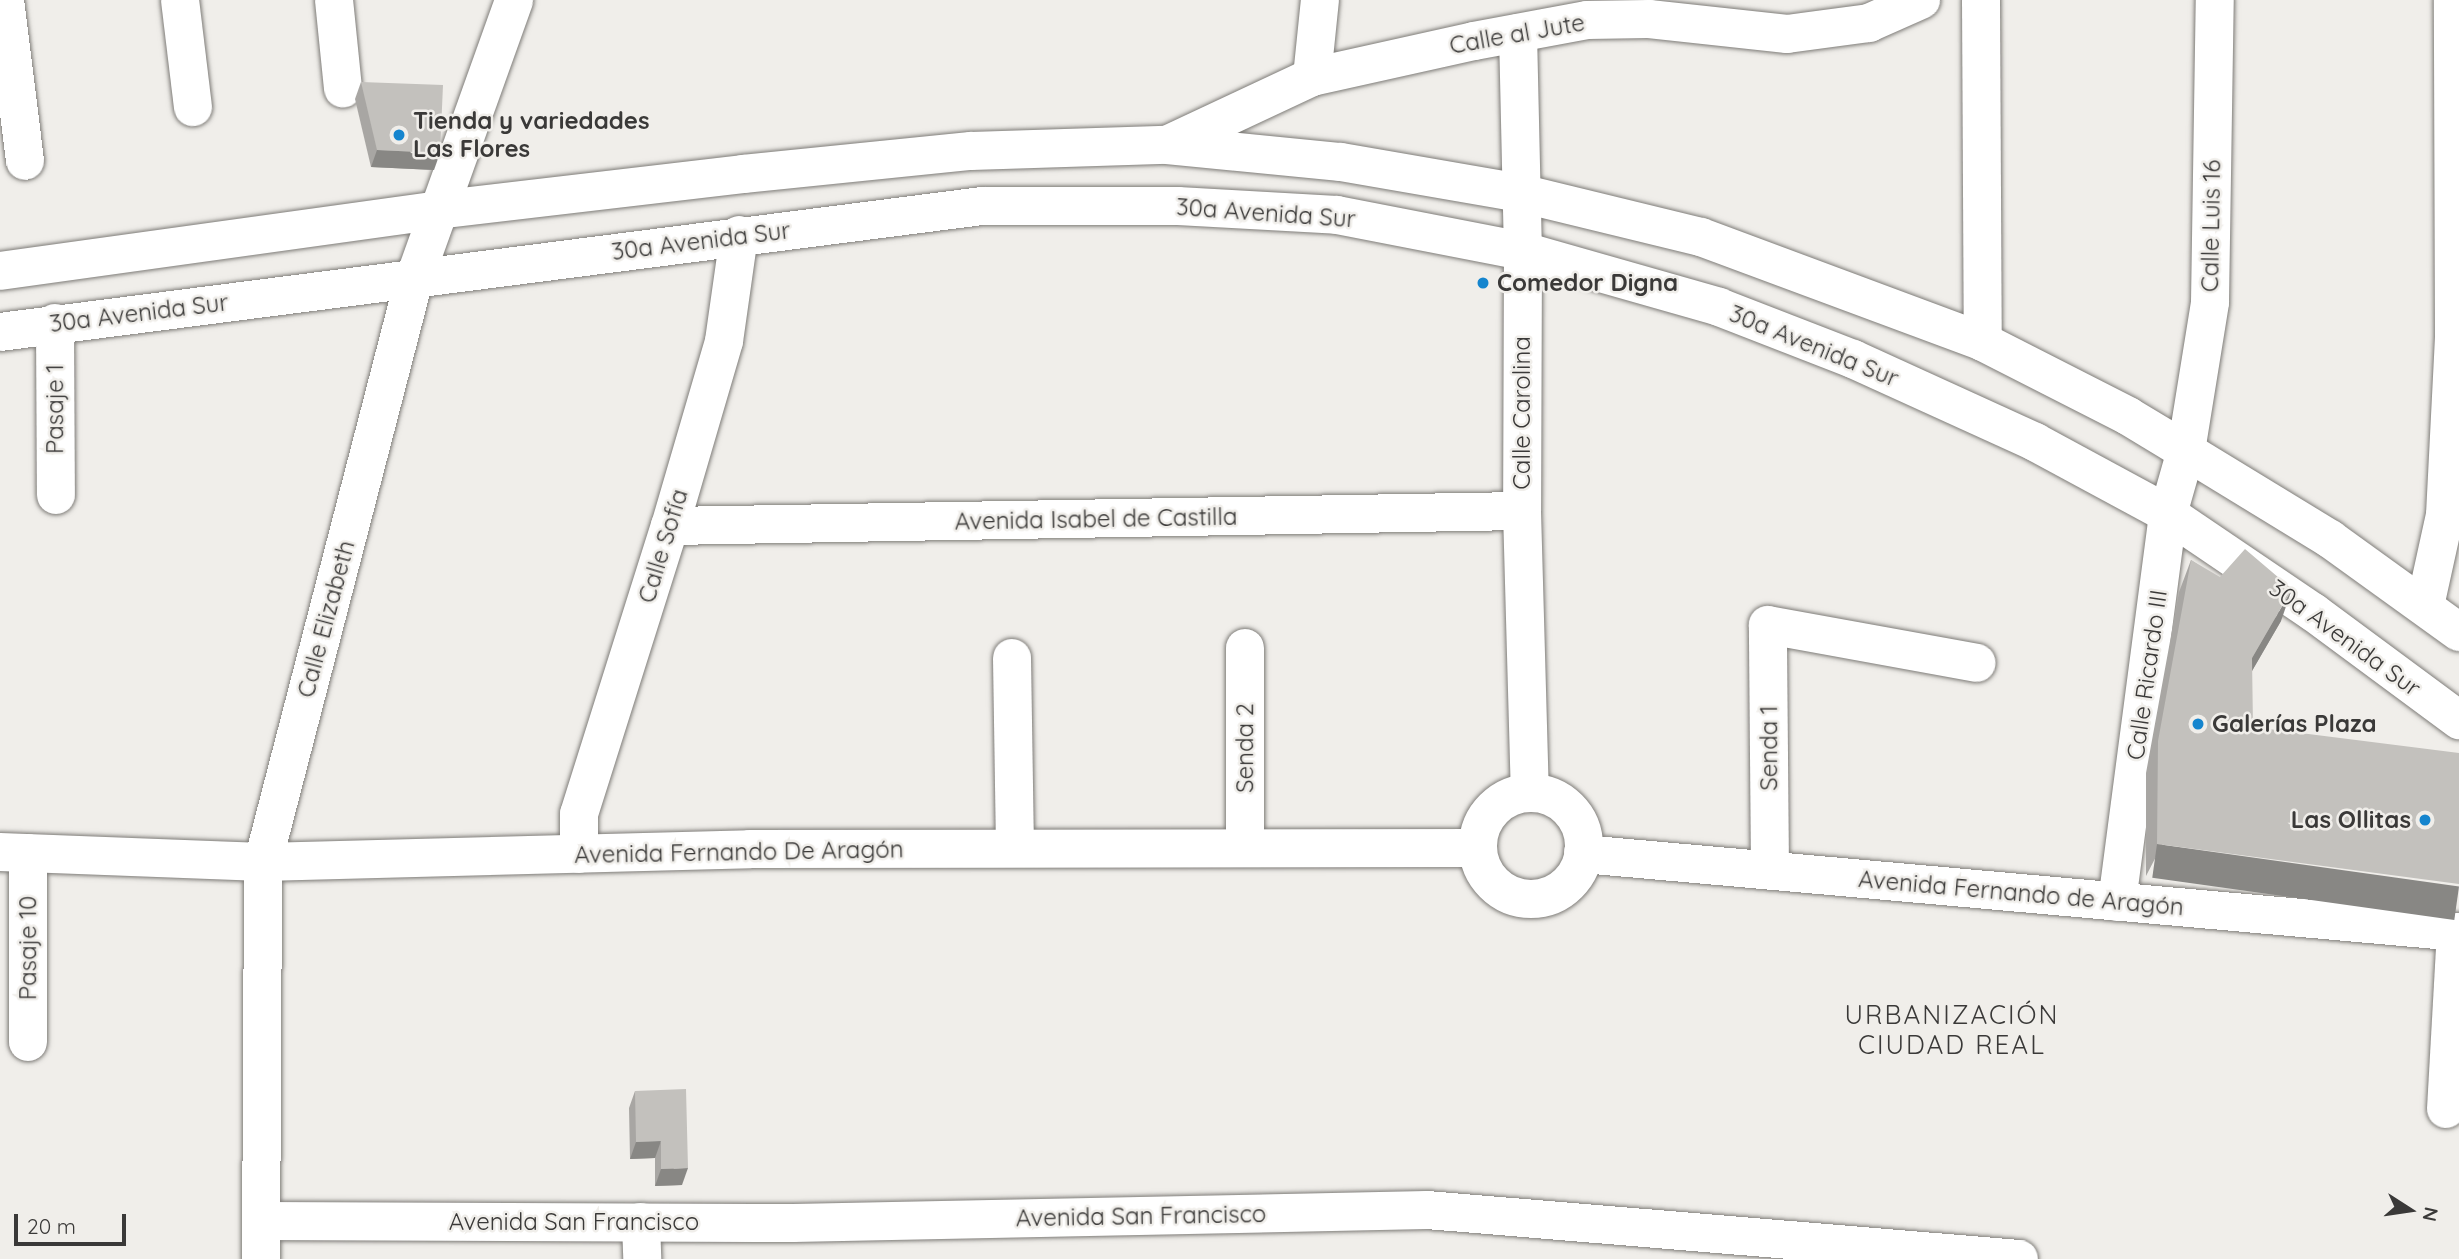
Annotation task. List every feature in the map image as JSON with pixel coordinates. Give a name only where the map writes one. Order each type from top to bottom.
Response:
[{"type":"street","points":[[5,0],[26,161]]},
{"type":"street","points":[[180,0],[193,107]]},
{"type":"street","points":[[334,0],[343,89]]},
{"type":"street","name":"Calle Elizabeth","points":[[261,1259],[263,862],[414,279],[514,0]]},
{"type":"street","points":[[1312,77],[1320,0]]},
{"type":"street","name":"Calle al Jute","points":[[1167,145],[1312,77],[1518,33],[1650,10],[1787,34],[1869,23],[1921,0]]},
{"type":"street","points":[[1981,0],[1983,341]]},
{"type":"street","name":"Calle Luis 16","points":[[2186,451],[2210,302],[2215,0]]},
{"type":"street","points":[[2425,606],[2445,514],[2454,336],[2453,0]]},
{"type":"street","name":"Calle Carolina","points":[[1518,33],[1523,251],[1522,511],[1530,792]]},
{"type":"street","points":[[0,271],[437,210],[743,173],[971,151],[1167,145],[1341,162],[1520,193],[1701,237],[1983,341],[2128,416],[2330,539],[2459,632]]},
{"type":"street","name":"30a Avenida Sur","points":[[0,332],[739,235],[982,206],[1178,206],[1337,215],[1523,251],[1719,307],[1853,359],[2035,442],[2168,514],[2313,612],[2457,717]]},
{"type":"street","name":"Calle Sofía","points":[[579,854],[579,814],[670,526],[724,341],[739,235]]},
{"type":"street","name":"Pasaje 1","points":[[55,323],[56,495]]},
{"type":"street","name":"Calle Ricardo III","points":[[2117,902],[2168,514],[2186,451]]},
{"type":"street","name":"Avenida Isabel de Castilla","points":[[670,526],[1522,511]]},
{"type":"street","name":"Senda 1","points":[[1770,870],[1768,625],[1977,663]]},
{"type":"street","name":"Senda 2","points":[[1245,648],[1245,848]]},
{"type":"street","points":[[1012,658],[1015,849]]},
{"type":"street","points":[[1530,792],[1548,795],[1564,804],[1576,818],[1583,835],[1583,854],[1577,872],[1564,887],[1547,897],[1528,900],[1508,895],[1493,883],[1482,867],[1478,848],[1481,827],[1492,809],[1509,797],[1530,792]]},
{"type":"street","name":"Avenida Fernando De Aragón","points":[[14,853],[263,862],[579,854],[1478,848]]},
{"type":"street","name":"Pasaje 10","points":[[14,853],[28,1042]]},
{"type":"street","name":"Avenida Fernando de Aragón","points":[[1583,854],[2457,932]]},
{"type":"street","points":[[2446,1109],[2453,1042],[2457,932]]},
{"type":"street","name":"Avenida San Francisco","points":[[261,1221],[793,1223],[1427,1210],[2019,1259]]},
{"type":"street","points":[[641,1222],[642,1259]]},
{"type":"building","name":"Tienda y variedades Las Flores","points":[[361,82],[443,85],[440,153],[377,150]]},
{"type":"building","name":"Galerías Plaza","points":[[2245,549],[2292,589],[2252,658],[2253,727],[2459,753],[2459,884],[2157,844],[2158,741],[2191,560],[2220,577]]},
{"type":"building","points":[[686,1089],[688,1168],[661,1169],[661,1141],[636,1142],[635,1091]]},
{"type":"place","name":"Tienda y variedades Las Flores","points":[[399,135]]},
{"type":"place","name":"Comedor Digna","points":[[1483,283]]},
{"type":"place","name":"Galerías Plaza","points":[[2198,724]]},
{"type":"place","name":"Las Ollitas","points":[[2425,820]]},
{"type":"district","name":"URBANIZACIÓN CIUDAD REAL","points":[[1952,1030]]}]
